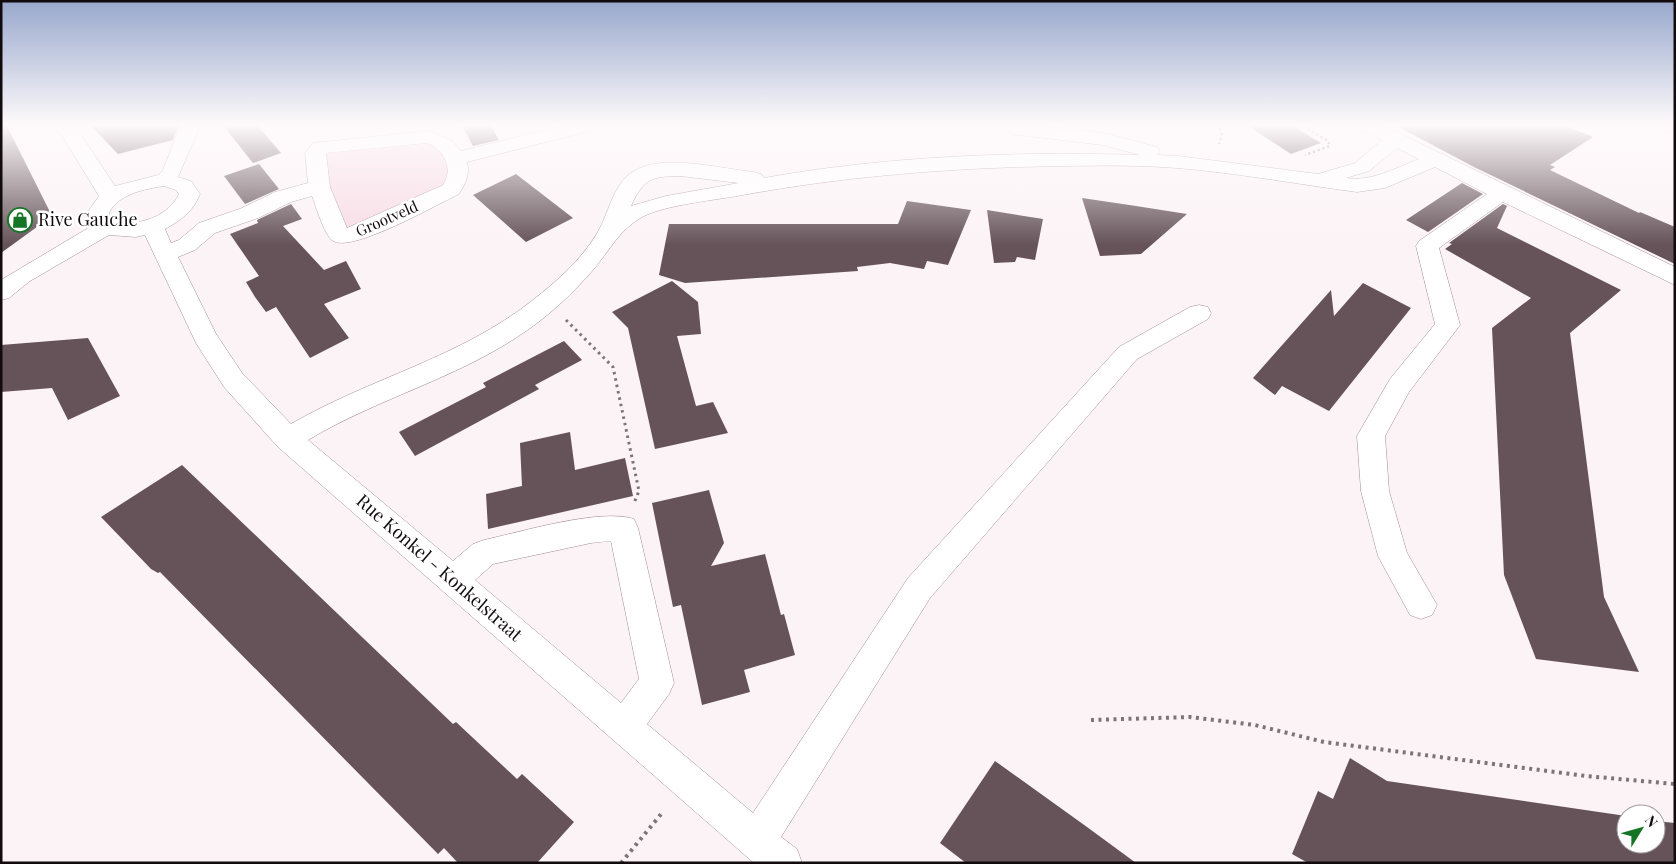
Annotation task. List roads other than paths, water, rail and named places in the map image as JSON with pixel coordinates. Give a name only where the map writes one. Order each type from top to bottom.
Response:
[{"type":"street","points":[[90,164],[107,191],[115,194]]},
{"type":"street","points":[[164,180],[172,172],[175,164]]},
{"type":"street","name":"Grootveld","points":[[316,164],[319,187],[337,231],[341,236],[355,234],[451,189],[458,178],[457,164]]},
{"type":"street","points":[[613,226],[623,217],[651,206],[802,178],[887,168],[942,164]]},
{"type":"street","points":[[1196,164],[1310,179],[1348,186],[1365,186],[1427,164]]},
{"type":"street","points":[[1310,179],[1355,170],[1367,164]]},
{"type":"street","points":[[1444,164],[1675,277]]},
{"type":"street","points":[[288,439],[330,415],[462,357],[517,325],[541,308],[576,274],[605,240],[632,183],[655,170],[741,177],[802,178]]},
{"type":"street","points":[[164,180],[185,184],[190,190],[190,197],[178,213],[152,226],[126,231],[105,228],[99,223],[97,217],[99,209],[115,194],[138,184],[164,180]]},
{"type":"street","points":[[164,254],[186,245],[207,228],[255,211],[283,197],[319,187]]},
{"type":"street","points":[[1421,605],[1393,556],[1376,491],[1371,436],[1399,386],[1448,325],[1427,246],[1502,193]]},
{"type":"street","name":"Rue Konkel - Konkelstraat","points":[[152,226],[164,254],[214,352],[233,380],[288,439],[770,852]]},
{"type":"street","points":[[1,292],[22,276],[105,228]]},
{"type":"street","points":[[770,852],[919,588],[1128,353],[1199,313]]},
{"type":"street","points":[[453,580],[484,553],[591,530],[623,528],[657,683],[624,727]]},
{"type":"place","name":"Rive Gauche","points":[[20,220]]}]
